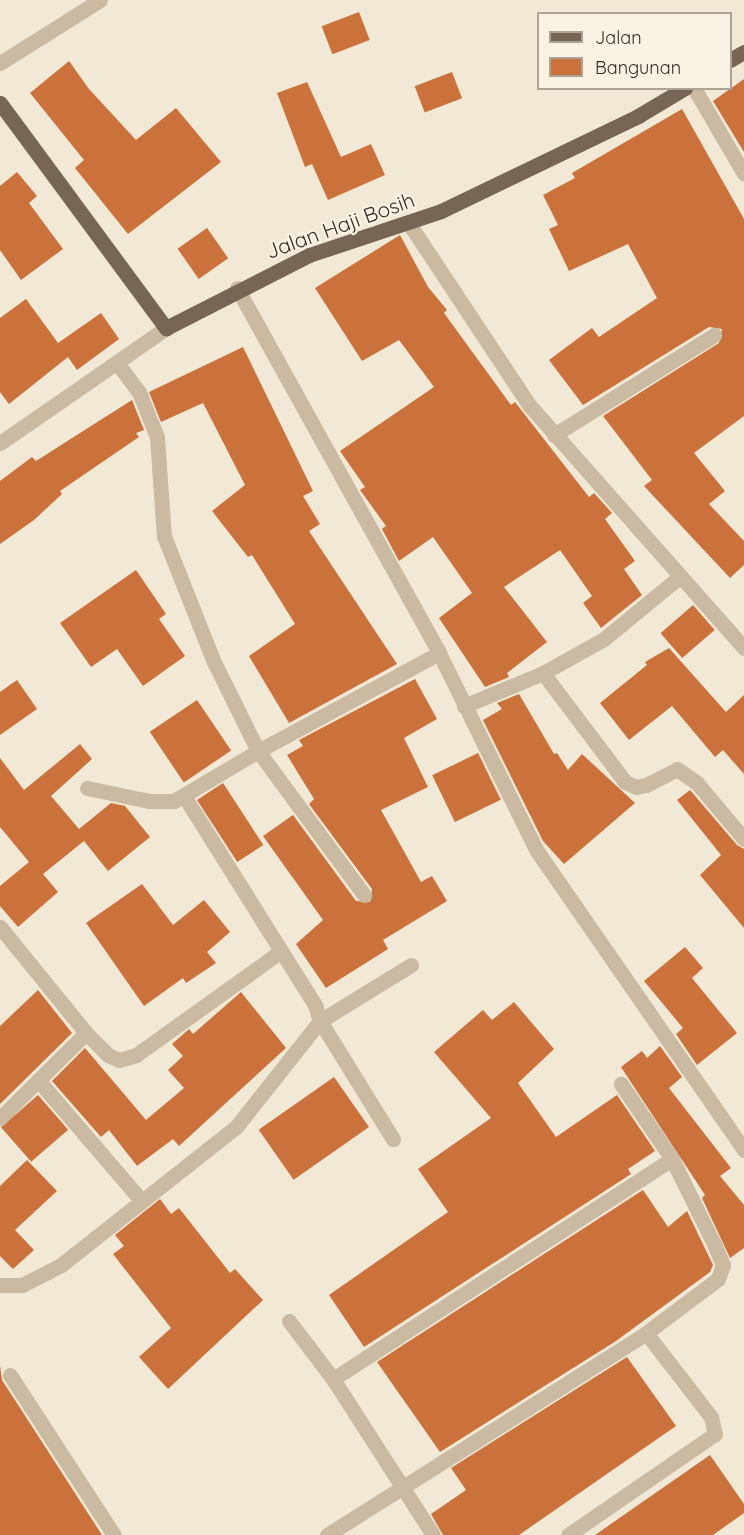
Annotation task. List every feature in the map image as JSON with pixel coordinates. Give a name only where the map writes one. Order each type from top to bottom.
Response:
[{"type":"main road","name":"Jalan Haji Bosih","points":[[166,328],[237,288],[309,255],[451,206],[638,116],[682,90]]},
{"type":"main road","points":[[0,103],[166,328]]},
{"type":"street","points":[[0,63],[100,0]]},
{"type":"street","points":[[695,90],[744,174]]},
{"type":"street","points":[[408,222],[488,346],[554,435],[577,455],[678,578],[744,648]]},
{"type":"street","points":[[237,288],[439,653],[537,851],[744,1150]]},
{"type":"street","points":[[0,443],[166,328]]},
{"type":"street","points":[[554,435],[714,335]]},
{"type":"street","points":[[117,363],[139,392],[158,437],[163,470],[162,517],[172,562],[258,751],[364,895]]},
{"type":"street","points":[[464,706],[543,673],[604,639],[678,578]]},
{"type":"street","points":[[87,788],[163,802],[184,796],[258,751],[439,653]]},
{"type":"street","points":[[543,673],[626,782],[636,787],[646,785],[677,769],[697,783],[744,839]]},
{"type":"street","points":[[184,796],[315,1005],[320,1021],[393,1139]]},
{"type":"street","points":[[0,927],[86,1033],[108,1055],[129,1059],[280,952]]},
{"type":"street","points":[[0,1285],[22,1285],[61,1265],[236,1126],[320,1021],[411,965]]},
{"type":"street","points":[[0,1118],[86,1033]]},
{"type":"street","points":[[38,1080],[141,1200]]},
{"type":"street","points":[[327,1535],[646,1333],[718,1279],[723,1265],[672,1160],[621,1084]]},
{"type":"street","points":[[333,1378],[672,1160]]},
{"type":"street","points":[[289,1321],[333,1378],[433,1535]]},
{"type":"street","points":[[568,1535],[715,1434],[711,1417],[646,1333]]},
{"type":"street","points":[[10,1375],[114,1535]]},
{"type":"building","points":[[359,12],[370,40],[332,54],[322,26]]},
{"type":"building","points":[[69,61],[89,89],[136,140],[176,108],[221,162],[128,234],[75,168],[84,160],[30,93]]},
{"type":"building","points":[[452,72],[462,98],[425,112],[415,86]]},
{"type":"building","points":[[744,79],[744,152],[713,101],[732,90],[732,88]]},
{"type":"building","points":[[307,82],[341,157],[371,144],[385,175],[328,200],[312,164],[305,167],[277,93]]},
{"type":"building","points":[[682,109],[744,219],[744,416],[694,453],[725,491],[709,504],[744,541],[744,565],[730,578],[644,486],[652,480],[603,416],[719,343],[722,329],[709,327],[583,405],[549,360],[592,328],[599,337],[657,298],[628,244],[569,271],[549,229],[558,225],[543,195],[575,178],[572,173]]},
{"type":"building","points":[[17,172],[37,196],[29,203],[63,249],[21,280],[0,250],[0,186]]},
{"type":"building","points":[[207,228],[228,258],[199,279],[178,249]]},
{"type":"building","points":[[400,235],[428,287],[447,310],[444,313],[511,405],[515,402],[589,497],[594,493],[612,513],[605,519],[635,561],[624,569],[642,595],[601,628],[583,603],[592,596],[560,550],[504,587],[547,642],[507,673],[509,677],[485,687],[439,618],[472,593],[433,537],[399,561],[382,529],[386,526],[360,490],[365,487],[340,451],[434,387],[399,340],[362,361],[315,288]]},
{"type":"building","points":[[26,299],[58,343],[101,313],[119,339],[77,370],[68,357],[9,404],[0,392],[0,318]]},
{"type":"building","points":[[243,347],[313,491],[303,496],[320,524],[309,531],[397,664],[289,723],[249,656],[295,624],[252,555],[248,557],[212,511],[245,485],[203,403],[161,422],[149,392]]},
{"type":"building","points":[[132,400],[144,430],[136,433],[139,437],[60,491],[62,494],[34,520],[0,544],[0,481],[32,457],[36,461]]},
{"type":"building","points":[[136,570],[166,614],[159,619],[185,656],[143,686],[117,649],[91,667],[60,623]]},
{"type":"building","points":[[693,605],[715,630],[682,658],[661,633]]},
{"type":"building","points":[[669,648],[726,712],[744,695],[744,774],[723,750],[715,757],[672,706],[629,740],[600,703],[647,665],[645,662]]},
{"type":"building","points":[[415,679],[437,719],[404,738],[428,787],[381,810],[421,882],[432,876],[447,901],[383,940],[388,949],[326,988],[296,944],[323,920],[263,836],[293,815],[356,901],[370,902],[372,889],[309,804],[314,799],[287,755],[303,746],[299,740]]},
{"type":"building","points":[[17,680],[37,709],[0,735],[0,692]]},
{"type":"building","points":[[519,694],[554,754],[557,753],[568,770],[582,754],[635,803],[564,864],[543,841],[483,720],[502,709],[497,703]]},
{"type":"building","points":[[197,700],[231,751],[184,782],[150,732]]},
{"type":"building","points":[[80,744],[92,759],[51,796],[79,829],[111,803],[125,806],[150,837],[108,871],[84,841],[43,874],[58,892],[18,927],[0,906],[0,886],[29,862],[0,827],[0,758],[24,790]]},
{"type":"building","points":[[478,753],[501,800],[455,822],[432,775]]},
{"type":"building","points":[[223,783],[263,845],[237,862],[197,800]]},
{"type":"building","points":[[690,790],[737,845],[744,849],[744,928],[700,875],[721,855],[677,800]]},
{"type":"building","points":[[142,884],[173,925],[204,900],[230,932],[207,952],[216,963],[186,983],[183,978],[144,1006],[86,923]]},
{"type":"building","points":[[685,947],[703,968],[692,978],[737,1033],[697,1065],[676,1034],[683,1028],[644,981]]},
{"type":"building","points":[[38,990],[72,1033],[0,1104],[0,1026]]},
{"type":"building","points":[[241,992],[286,1048],[179,1146],[173,1139],[137,1166],[109,1130],[101,1137],[52,1081],[85,1048],[146,1120],[184,1088],[168,1070],[183,1056],[172,1044],[189,1029],[193,1034]]},
{"type":"building","points":[[514,1002],[554,1049],[518,1083],[556,1137],[617,1095],[655,1151],[628,1169],[631,1174],[364,1347],[329,1295],[448,1212],[418,1169],[491,1118],[434,1052],[483,1010],[492,1020]]},
{"type":"building","points":[[660,1046],[682,1077],[669,1088],[731,1168],[720,1176],[744,1205],[744,1248],[730,1258],[702,1198],[705,1195],[621,1067],[642,1051],[647,1058]]},
{"type":"building","points":[[334,1077],[369,1127],[294,1180],[259,1130]]},
{"type":"building","points":[[38,1095],[68,1130],[31,1162],[1,1127]]},
{"type":"building","points":[[27,1160],[57,1191],[15,1230],[34,1250],[13,1269],[0,1256],[0,1186]]},
{"type":"building","points":[[643,1190],[668,1227],[687,1211],[713,1265],[710,1272],[616,1341],[440,1452],[377,1362]]},
{"type":"building","points":[[160,1199],[171,1214],[179,1208],[230,1273],[235,1269],[263,1300],[168,1389],[139,1357],[171,1328],[113,1254],[124,1246],[115,1235]]},
{"type":"building","points":[[627,1357],[676,1426],[519,1535],[443,1535],[431,1514],[466,1490],[451,1468]]},
{"type":"building","points":[[0,1365],[2,1380],[102,1535],[0,1535]]},
{"type":"building","points":[[710,1455],[744,1504],[744,1513],[713,1535],[595,1535]]}]
